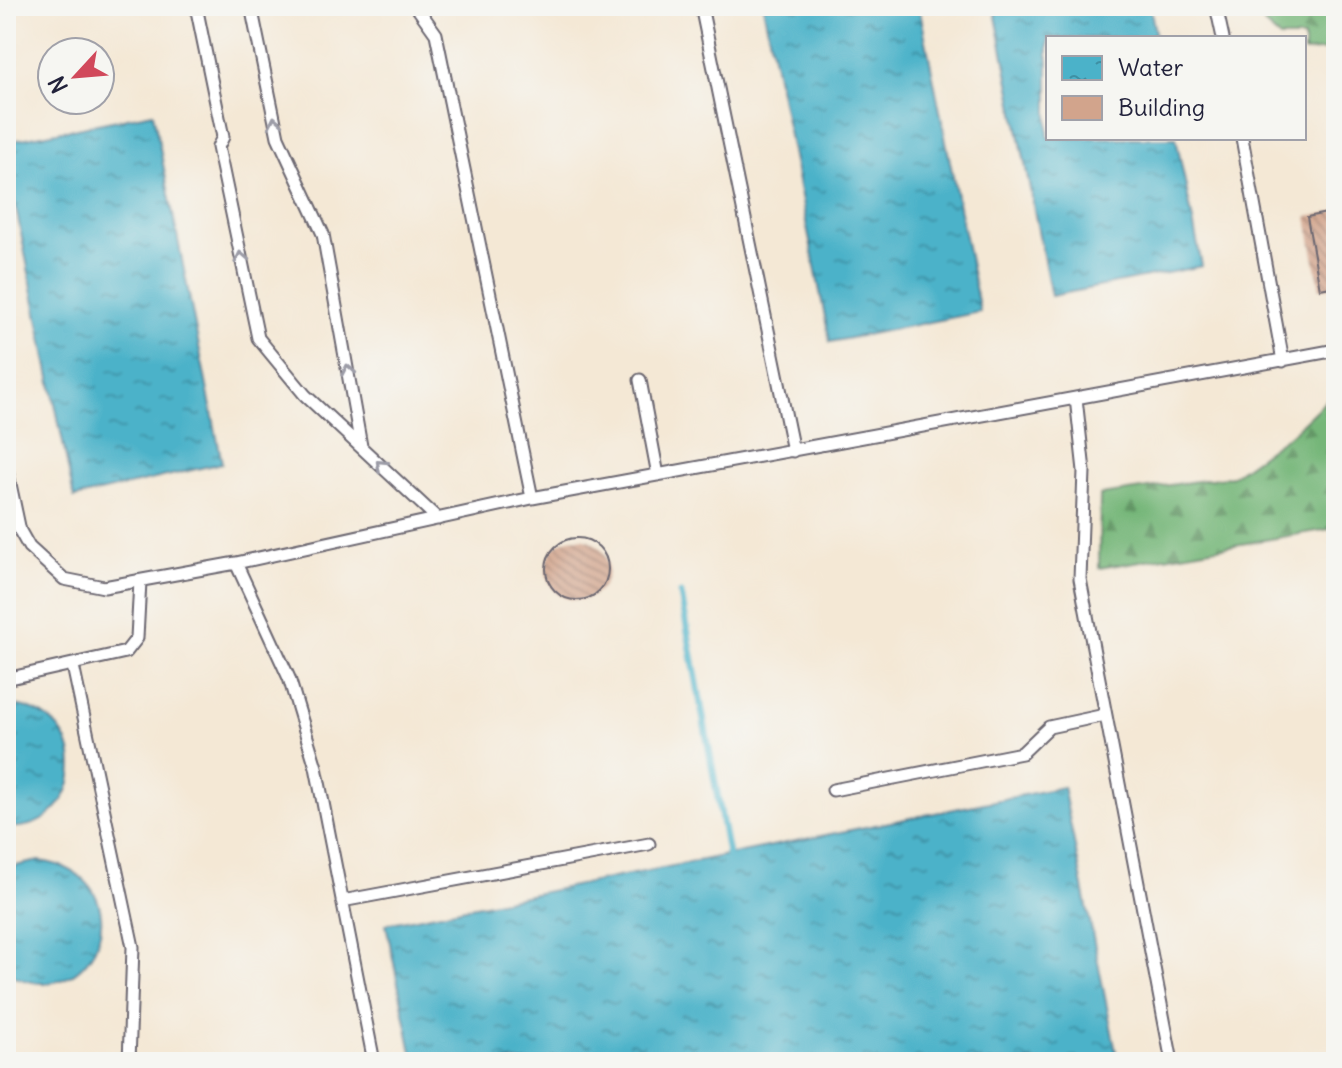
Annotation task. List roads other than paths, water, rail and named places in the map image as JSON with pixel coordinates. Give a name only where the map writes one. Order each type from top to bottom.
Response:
[{"type":"lane","points":[[196,6],[223,137],[218,147],[258,338],[305,395],[438,519]]},
{"type":"lane","points":[[251,6],[278,137],[323,234],[361,447]]},
{"type":"lane","points":[[416,6],[436,34],[532,498]]},
{"type":"lane","points":[[701,6],[793,451]]},
{"type":"lane","points":[[1216,6],[1223,36]]},
{"type":"lane","points":[[1242,140],[1283,361]]},
{"type":"lane","points":[[7,471],[20,531],[45,565],[64,579],[104,587],[236,563],[532,498],[1336,350]]},
{"type":"lane","points":[[640,380],[658,475]]},
{"type":"lane","points":[[1076,398],[1084,471],[1080,579],[1172,1062]]},
{"type":"lane","points":[[236,563],[289,678],[316,767],[374,1062]]},
{"type":"lane","points":[[6,679],[126,652],[137,638],[140,581]]},
{"type":"lane","points":[[73,666],[133,947],[129,1062]]},
{"type":"lane","points":[[833,790],[1022,753],[1049,727],[1105,715]]},
{"type":"lane","points":[[342,901],[649,844]]},
{"type":"water","points":[[763,6],[919,6],[980,312],[830,342]]},
{"type":"water","points":[[994,6],[1150,6],[1156,36],[1046,36],[1046,140],[1176,140],[1202,266],[1051,296]]},
{"type":"water","points":[[153,113],[222,463],[74,498],[6,158],[6,142]]},
{"type":"water","points":[[6,704],[37,712],[58,728],[69,748],[72,771],[66,793],[53,812],[32,824],[6,827]]},
{"type":"water","points":[[1063,787],[1118,1062],[414,1062],[386,924]]},
{"type":"water","points":[[39,861],[73,872],[93,892],[101,916],[98,941],[85,963],[65,979],[38,983],[6,972],[6,873],[15,866]]},
{"type":"waterway","points":[[681,594],[728,854]]}]
